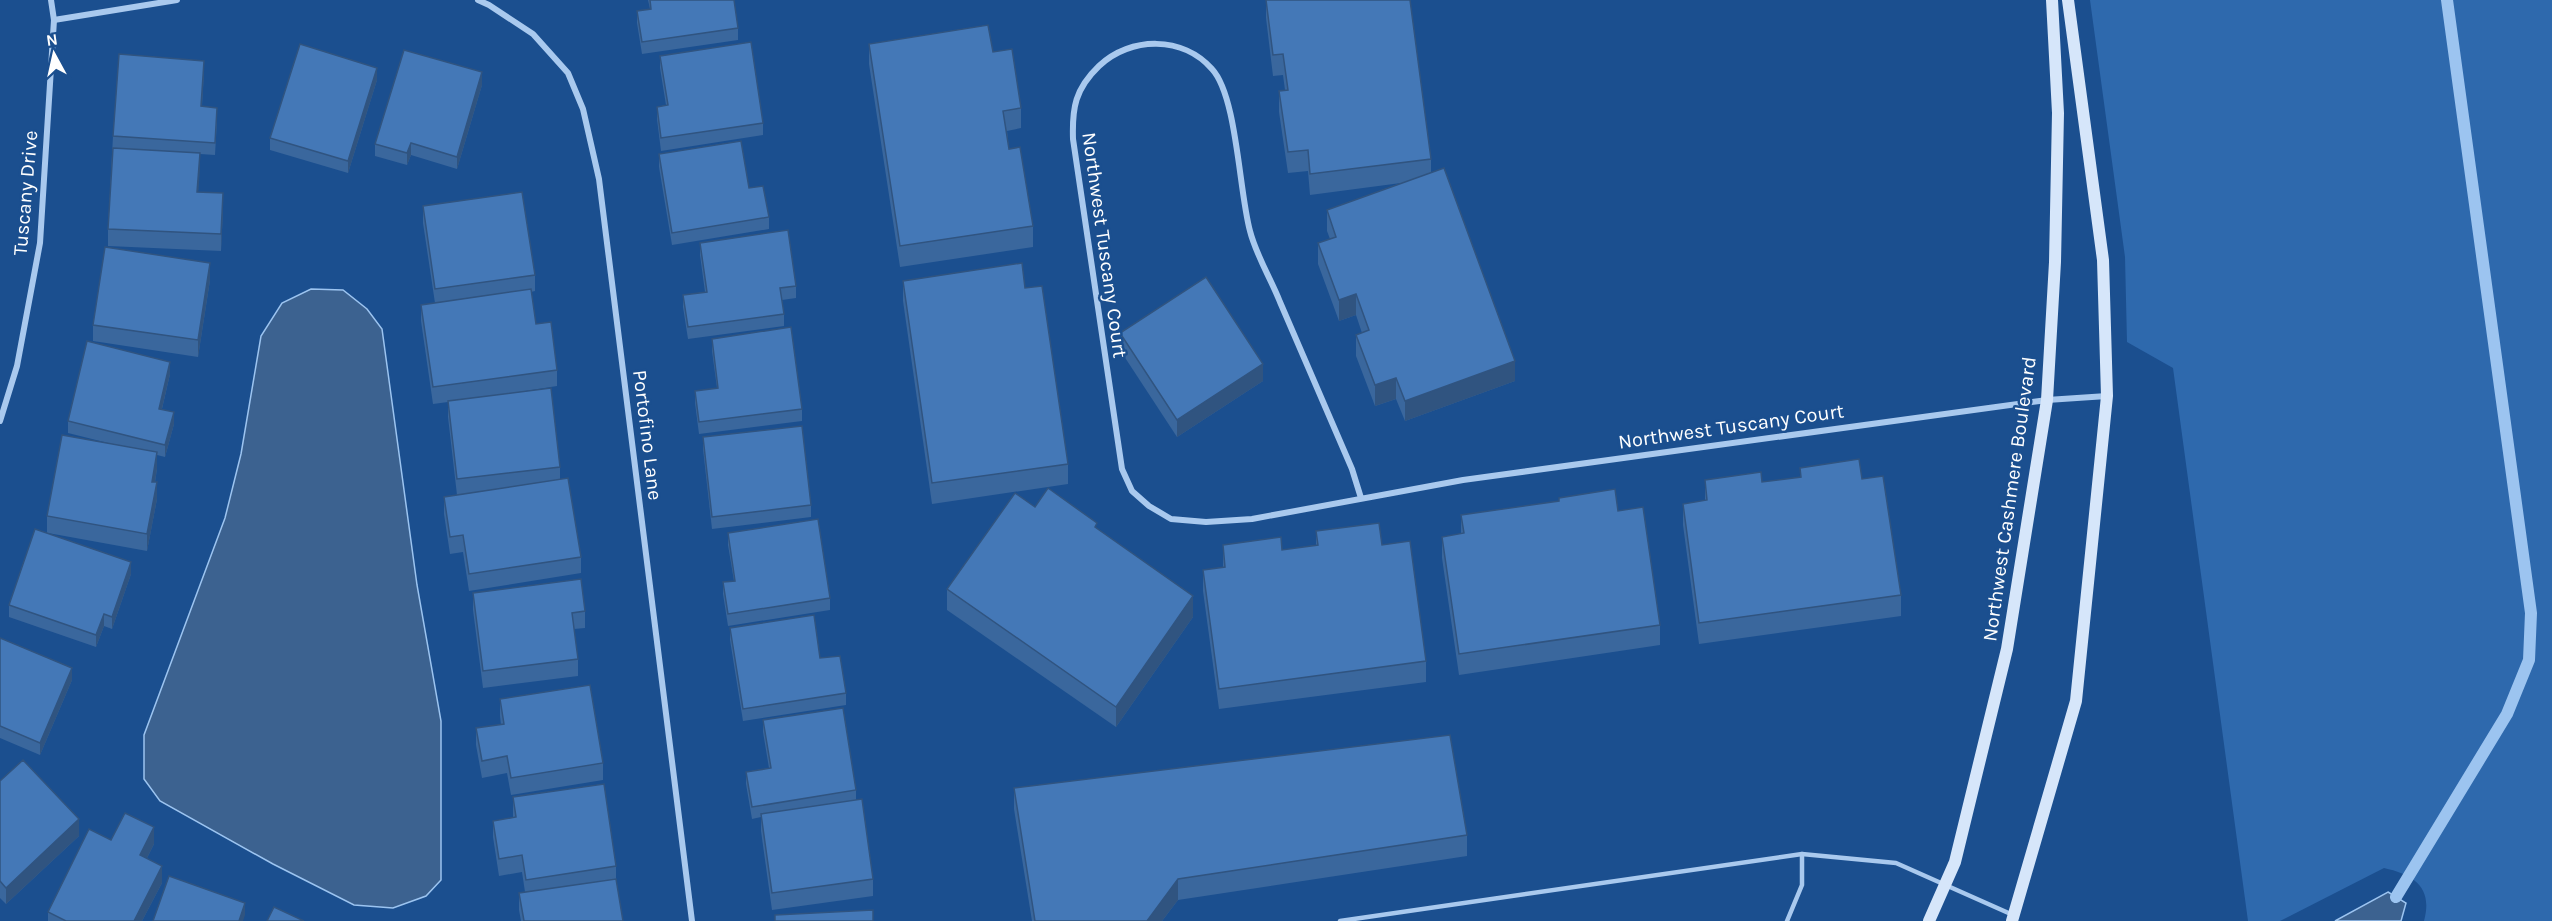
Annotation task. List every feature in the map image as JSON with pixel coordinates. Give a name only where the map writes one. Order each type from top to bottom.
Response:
[{"type":"street","name":"Tuscany Drive","points":[[0,421],[16,366],[40,243],[54,20],[51,0]]},
{"type":"street","points":[[54,20],[177,0]]},
{"type":"street","name":"Portofino Lane","points":[[478,0],[533,34],[568,73],[583,108],[599,179],[693,921]]},
{"type":"street","name":"Northwest Cashmere Boulevard","points":[[1929,921],[1955,862],[2007,649],[2047,400],[2055,261],[2058,113],[2052,0]]},
{"type":"street","points":[[2013,918],[2076,701],[2107,396],[2103,260],[2068,0]]},
{"type":"street","name":"Northwest Tuscany Court","points":[[1361,498],[1352,469],[1250,234],[1241,192],[1228,99],[1214,70],[1195,53],[1171,44],[1144,43],[1118,51],[1099,66],[1082,86],[1072,110],[1073,140],[1116,444],[1122,469],[1132,491],[1149,506],[1171,519],[1206,522],[1252,519],[1463,480],[2047,400],[2107,396]]},
{"type":"lane","points":[[1340,921],[1802,854],[1896,863],[2013,918]]},
{"type":"lane","points":[[1787,921],[1802,885],[1802,854]]},
{"type":"shaded area","points":[[2090,0],[2552,0],[2552,921],[2424,921],[2426,900],[2419,885],[2405,875],[2384,868],[2280,921],[2248,921],[2173,368],[2127,342],[2125,257]]},
{"type":"shaded area","points":[[311,289],[343,290],[367,309],[382,329],[417,585],[441,721],[441,880],[426,896],[393,908],[354,905],[273,864],[160,801],[144,779],[144,735],[225,518],[241,454],[261,336],[282,303]]},
{"type":"shaded area","points":[[2388,892],[2406,903],[2401,921],[2335,921]]},
{"type":"building","points":[[650,0],[734,0],[738,28],[642,42],[637,11],[651,9]]},
{"type":"building","points":[[1266,0],[1410,0],[1431,159],[1310,174],[1308,150],[1288,152],[1279,91],[1288,90],[1283,54],[1273,55]]},
{"type":"building","points":[[988,25],[993,52],[1012,49],[1021,108],[1003,111],[1009,149],[1020,147],[1033,226],[900,246],[869,44]]},
{"type":"building","points":[[751,42],[763,123],[661,138],[657,107],[668,105],[660,56]]},
{"type":"building","points":[[300,44],[377,68],[348,161],[270,138]]},
{"type":"building","points":[[404,50],[482,72],[457,157],[411,143],[407,153],[375,144]]},
{"type":"building","points":[[119,54],[204,61],[201,106],[217,108],[215,143],[113,136]]},
{"type":"building","points":[[741,141],[749,188],[763,186],[769,217],[672,233],[659,154]]},
{"type":"building","points":[[113,148],[200,153],[197,192],[223,193],[221,234],[108,229]]},
{"type":"building","points":[[1444,168],[1515,361],[1405,401],[1396,378],[1375,385],[1356,335],[1369,330],[1356,294],[1339,300],[1318,243],[1336,237],[1327,210]]},
{"type":"building","points":[[522,192],[535,275],[435,289],[423,206]]},
{"type":"building","points":[[788,230],[796,286],[780,288],[784,314],[688,327],[683,295],[707,292],[700,243]]},
{"type":"building","points":[[105,247],[210,263],[198,340],[93,325]]},
{"type":"building","points":[[1022,263],[1025,288],[1042,286],[1068,464],[932,483],[903,281]]},
{"type":"building","points":[[1206,277],[1263,364],[1177,420],[1120,333]]},
{"type":"building","points":[[531,289],[536,324],[551,322],[557,370],[433,387],[421,305]]},
{"type":"building","points":[[791,327],[802,409],[699,422],[695,391],[718,388],[712,339]]},
{"type":"building","points":[[87,341],[170,362],[159,409],[174,412],[165,445],[68,421]]},
{"type":"building","points":[[551,388],[560,467],[457,479],[448,401]]},
{"type":"building","points":[[802,426],[811,505],[712,517],[703,437]]},
{"type":"building","points":[[62,435],[157,452],[152,482],[157,482],[147,534],[47,516]]},
{"type":"building","points":[[1859,459],[1862,479],[1883,476],[1901,595],[1699,623],[1683,504],[1707,500],[1705,480],[1761,472],[1762,482],[1801,477],[1800,468]]},
{"type":"building","points":[[568,478],[581,557],[469,574],[463,535],[450,537],[444,497]]},
{"type":"building","points":[[1048,488],[1097,523],[1095,527],[1193,596],[1116,707],[947,589],[1015,493],[1035,507]]},
{"type":"building","points":[[1615,489],[1618,511],[1643,507],[1660,625],[1459,654],[1442,537],[1464,533],[1461,515],[1559,501],[1559,498]]},
{"type":"building","points":[[818,519],[830,598],[728,614],[723,582],[735,581],[728,533]]},
{"type":"building","points":[[1379,523],[1382,545],[1410,541],[1426,661],[1219,689],[1203,570],[1225,567],[1223,545],[1281,537],[1282,550],[1318,545],[1316,531]]},
{"type":"building","points":[[35,529],[131,562],[112,617],[104,614],[96,635],[9,605]]},
{"type":"building","points":[[581,579],[585,611],[572,613],[578,659],[483,671],[473,593]]},
{"type":"building","points":[[814,615],[820,658],[840,656],[846,693],[743,709],[730,628]]},
{"type":"building","points":[[0,638],[72,668],[40,743],[0,726]]},
{"type":"building","points":[[590,685],[603,763],[511,778],[507,756],[482,761],[476,728],[504,724],[500,699]]},
{"type":"building","points":[[843,708],[856,790],[752,807],[746,772],[771,768],[763,720]]},
{"type":"building","points":[[1450,735],[1467,835],[1178,879],[1147,921],[1035,921],[1014,788]]},
{"type":"building","points":[[23,760],[79,819],[6,888],[0,881],[0,781]]},
{"type":"building","points":[[604,784],[616,866],[526,880],[522,855],[499,859],[493,821],[516,817],[513,797]]},
{"type":"building","points":[[862,799],[873,879],[772,893],[761,814]]},
{"type":"building","points":[[125,813],[154,827],[140,855],[162,866],[134,921],[66,921],[48,912],[89,829],[111,840]]},
{"type":"building","points":[[169,876],[245,903],[239,921],[153,921]]},
{"type":"building","points":[[616,879],[623,921],[524,921],[519,893]]},
{"type":"building","points":[[274,907],[304,921],[267,921]]},
{"type":"building","points":[[873,910],[873,921],[775,921],[775,915]]},
{"type":"waterway","points":[[2396,897],[2507,714],[2529,660],[2531,613],[2447,0]]}]
